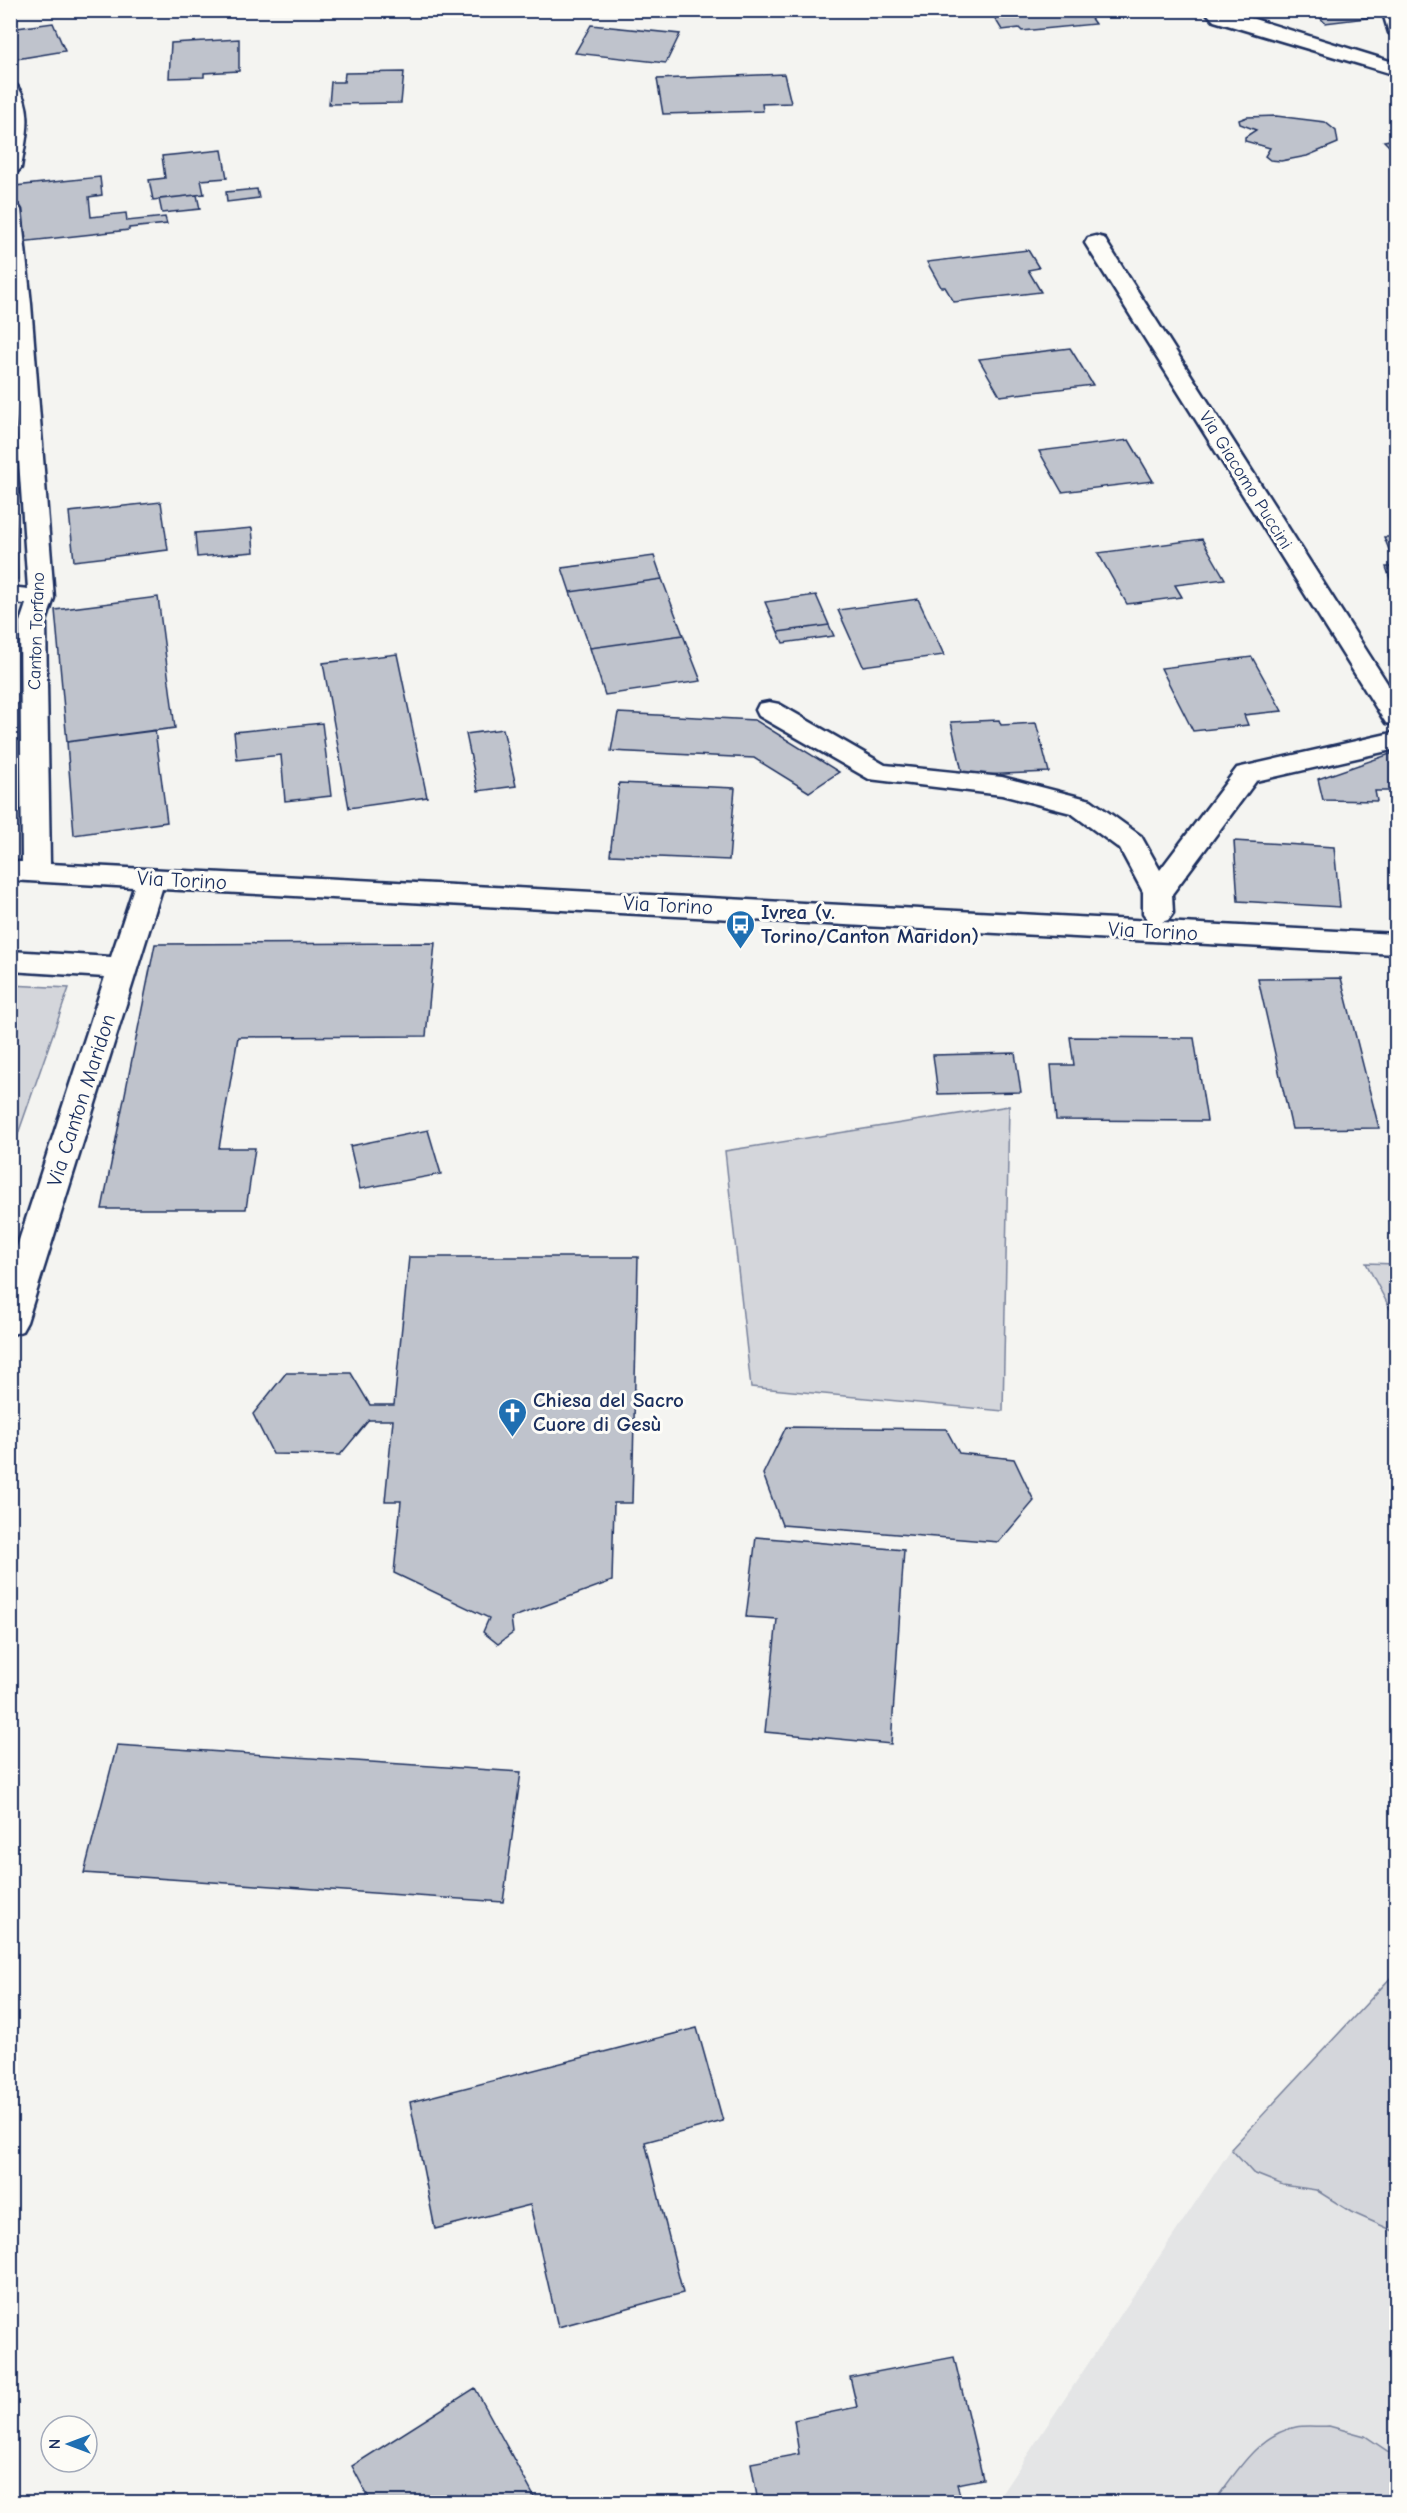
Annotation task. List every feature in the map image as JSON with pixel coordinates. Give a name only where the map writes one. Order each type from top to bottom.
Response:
[{"type":"street","points":[[1213,10],[1221,17],[1396,69]]},
{"type":"street","points":[[1392,10],[1396,29]]},
{"type":"street","points":[[10,90],[19,114],[10,168]]},
{"type":"street","name":"Canton Torfano","points":[[10,210],[20,304],[41,598],[33,622],[23,872]]},
{"type":"street","name":"Via Giacomo Puccini","points":[[1096,243],[1396,717]]},
{"type":"street","points":[[10,595],[41,598]]},
{"type":"street","points":[[769,710],[879,773],[1002,786],[1081,806],[1131,843],[1157,892],[1160,932]]},
{"type":"street","points":[[1157,892],[1178,868],[1248,774],[1396,741]]},
{"type":"street","name":"Via Torino","points":[[23,872],[1396,944]]},
{"type":"street","name":"Via Canton Maridon","points":[[10,1322],[152,878]]},
{"type":"street","points":[[10,961],[124,968]]},
{"type":"shaded area","points":[[10,397],[18,579],[11,580],[10,580]]},
{"type":"shaded area","points":[[10,985],[69,988],[11,1154]]},
{"type":"shaded area","points":[[1009,1106],[1003,1411],[751,1387],[725,1151]]},
{"type":"shaded area","points":[[1366,1263],[1396,1264],[1396,1320]]},
{"type":"shaded area","points":[[1396,1972],[1396,2502],[996,2502],[1231,2149]]},
{"type":"shaded area","points":[[1396,1972],[1396,2232],[1351,2212],[1316,2190],[1283,2185],[1253,2173],[1231,2149]]},
{"type":"shaded area","points":[[1329,2426],[1365,2436],[1396,2457],[1396,2502],[1214,2502],[1239,2468],[1259,2446],[1270,2438],[1296,2427]]},
{"type":"building","points":[[1085,10],[1095,24],[1022,31],[1019,28],[1002,30],[991,12]]},
{"type":"building","points":[[1313,10],[1375,10],[1383,16],[1325,23]]},
{"type":"building","points":[[53,23],[65,51],[10,60],[10,29]]},
{"type":"building","points":[[591,25],[680,34],[666,63],[575,53]]},
{"type":"building","points":[[239,39],[239,71],[204,73],[204,77],[169,78],[171,43]]},
{"type":"building","points":[[404,72],[401,103],[329,104],[331,82],[344,82],[345,73]]},
{"type":"building","points":[[784,74],[791,103],[762,104],[763,111],[663,114],[657,79]]},
{"type":"building","points":[[1276,116],[1325,122],[1336,131],[1338,143],[1307,156],[1281,161],[1270,160],[1265,156],[1270,148],[1245,141],[1245,137],[1256,130],[1240,124],[1239,120],[1247,117]]},
{"type":"building","points":[[1396,139],[1396,153],[1384,141]]},
{"type":"building","points":[[222,150],[227,178],[201,180],[204,194],[153,200],[149,180],[165,178],[162,156]]},
{"type":"building","points":[[100,177],[102,195],[89,197],[91,217],[126,213],[127,221],[165,217],[167,224],[20,242],[15,186]]},
{"type":"building","points":[[257,189],[259,198],[227,202],[226,192]]},
{"type":"building","points":[[197,195],[200,209],[162,213],[159,199]]},
{"type":"building","points":[[1028,250],[1039,268],[1028,270],[1041,292],[954,302],[945,287],[941,287],[927,262]]},
{"type":"building","points":[[1070,348],[1093,385],[1000,396],[979,359]]},
{"type":"building","points":[[1129,440],[1153,481],[1062,492],[1039,451]]},
{"type":"building","points":[[161,502],[168,550],[74,561],[69,512]]},
{"type":"building","points":[[252,528],[254,552],[197,557],[195,533]]},
{"type":"building","points":[[1384,537],[1396,537],[1396,567]]},
{"type":"building","points":[[1202,539],[1225,579],[1175,585],[1182,597],[1127,604],[1098,553]]},
{"type":"building","points":[[654,556],[662,579],[570,592],[562,568]]},
{"type":"building","points":[[1386,567],[1396,567],[1396,596]]},
{"type":"building","points":[[662,579],[683,635],[590,648],[570,592]]},
{"type":"building","points":[[816,595],[829,625],[778,632],[765,602]]},
{"type":"building","points":[[158,597],[175,728],[67,742],[55,610]]},
{"type":"building","points":[[918,599],[944,655],[863,666],[838,610]]},
{"type":"building","points":[[829,625],[834,636],[783,643],[778,632]]},
{"type":"building","points":[[683,635],[701,681],[605,695],[590,648]]},
{"type":"building","points":[[397,654],[427,797],[349,808],[323,663]]},
{"type":"building","points":[[1252,657],[1282,711],[1244,715],[1248,725],[1193,731],[1161,668]]},
{"type":"building","points":[[618,713],[755,720],[839,772],[809,792],[754,758],[611,751]]},
{"type":"building","points":[[999,720],[1001,725],[1036,723],[1049,772],[963,776],[951,722]]},
{"type":"building","points":[[322,723],[331,796],[285,801],[281,755],[237,760],[234,732]]},
{"type":"building","points":[[503,729],[516,786],[478,791],[466,734]]},
{"type":"building","points":[[155,730],[167,822],[74,835],[67,742]]},
{"type":"building","points":[[1396,752],[1396,791],[1375,791],[1377,801],[1323,800],[1318,779]]},
{"type":"building","points":[[10,764],[30,765],[10,817]]},
{"type":"building","points":[[619,783],[735,788],[729,860],[610,855]]},
{"type":"building","points":[[1234,841],[1334,847],[1340,907],[1238,901]]},
{"type":"building","points":[[435,943],[426,1036],[238,1037],[219,1148],[255,1148],[246,1209],[102,1209],[155,944]]},
{"type":"building","points":[[1341,978],[1379,1128],[1292,1129],[1258,979]]},
{"type":"building","points":[[1070,1037],[1194,1038],[1207,1121],[1056,1120],[1051,1065],[1074,1065]]},
{"type":"building","points":[[1015,1053],[1021,1092],[938,1094],[933,1055]]},
{"type":"building","points":[[428,1130],[441,1174],[360,1189],[350,1146]]},
{"type":"building","name":"Chiesa del Sacro Cuore di Gesù","points":[[409,1257],[638,1257],[632,1503],[614,1503],[612,1581],[511,1618],[513,1633],[498,1644],[483,1632],[489,1618],[394,1573],[401,1501],[385,1501],[393,1420],[369,1420],[340,1455],[273,1454],[253,1414],[286,1373],[351,1373],[370,1405],[394,1405]]},
{"type":"building","points":[[786,1427],[946,1429],[959,1453],[1014,1459],[1034,1501],[999,1542],[782,1525],[763,1474]]},
{"type":"building","points":[[756,1537],[904,1550],[891,1744],[765,1732],[777,1619],[746,1617]]},
{"type":"building","points":[[117,1745],[521,1772],[503,1902],[84,1873]]},
{"type":"building","points":[[697,2028],[723,2121],[645,2142],[683,2293],[558,2327],[530,2205],[435,2229],[410,2102]]},
{"type":"building","points":[[954,2357],[983,2479],[957,2484],[962,2502],[758,2502],[751,2463],[799,2454],[794,2420],[857,2407],[850,2377]]},
{"type":"building","points":[[475,2388],[537,2502],[371,2502],[352,2466]]},
{"type":"place","name":"Ivrea (v. Torino/Canton Maridon)","points":[[740,950]]},
{"type":"place","name":"Chiesa del Sacro Cuore di Gesù","points":[[512,1438]]}]
